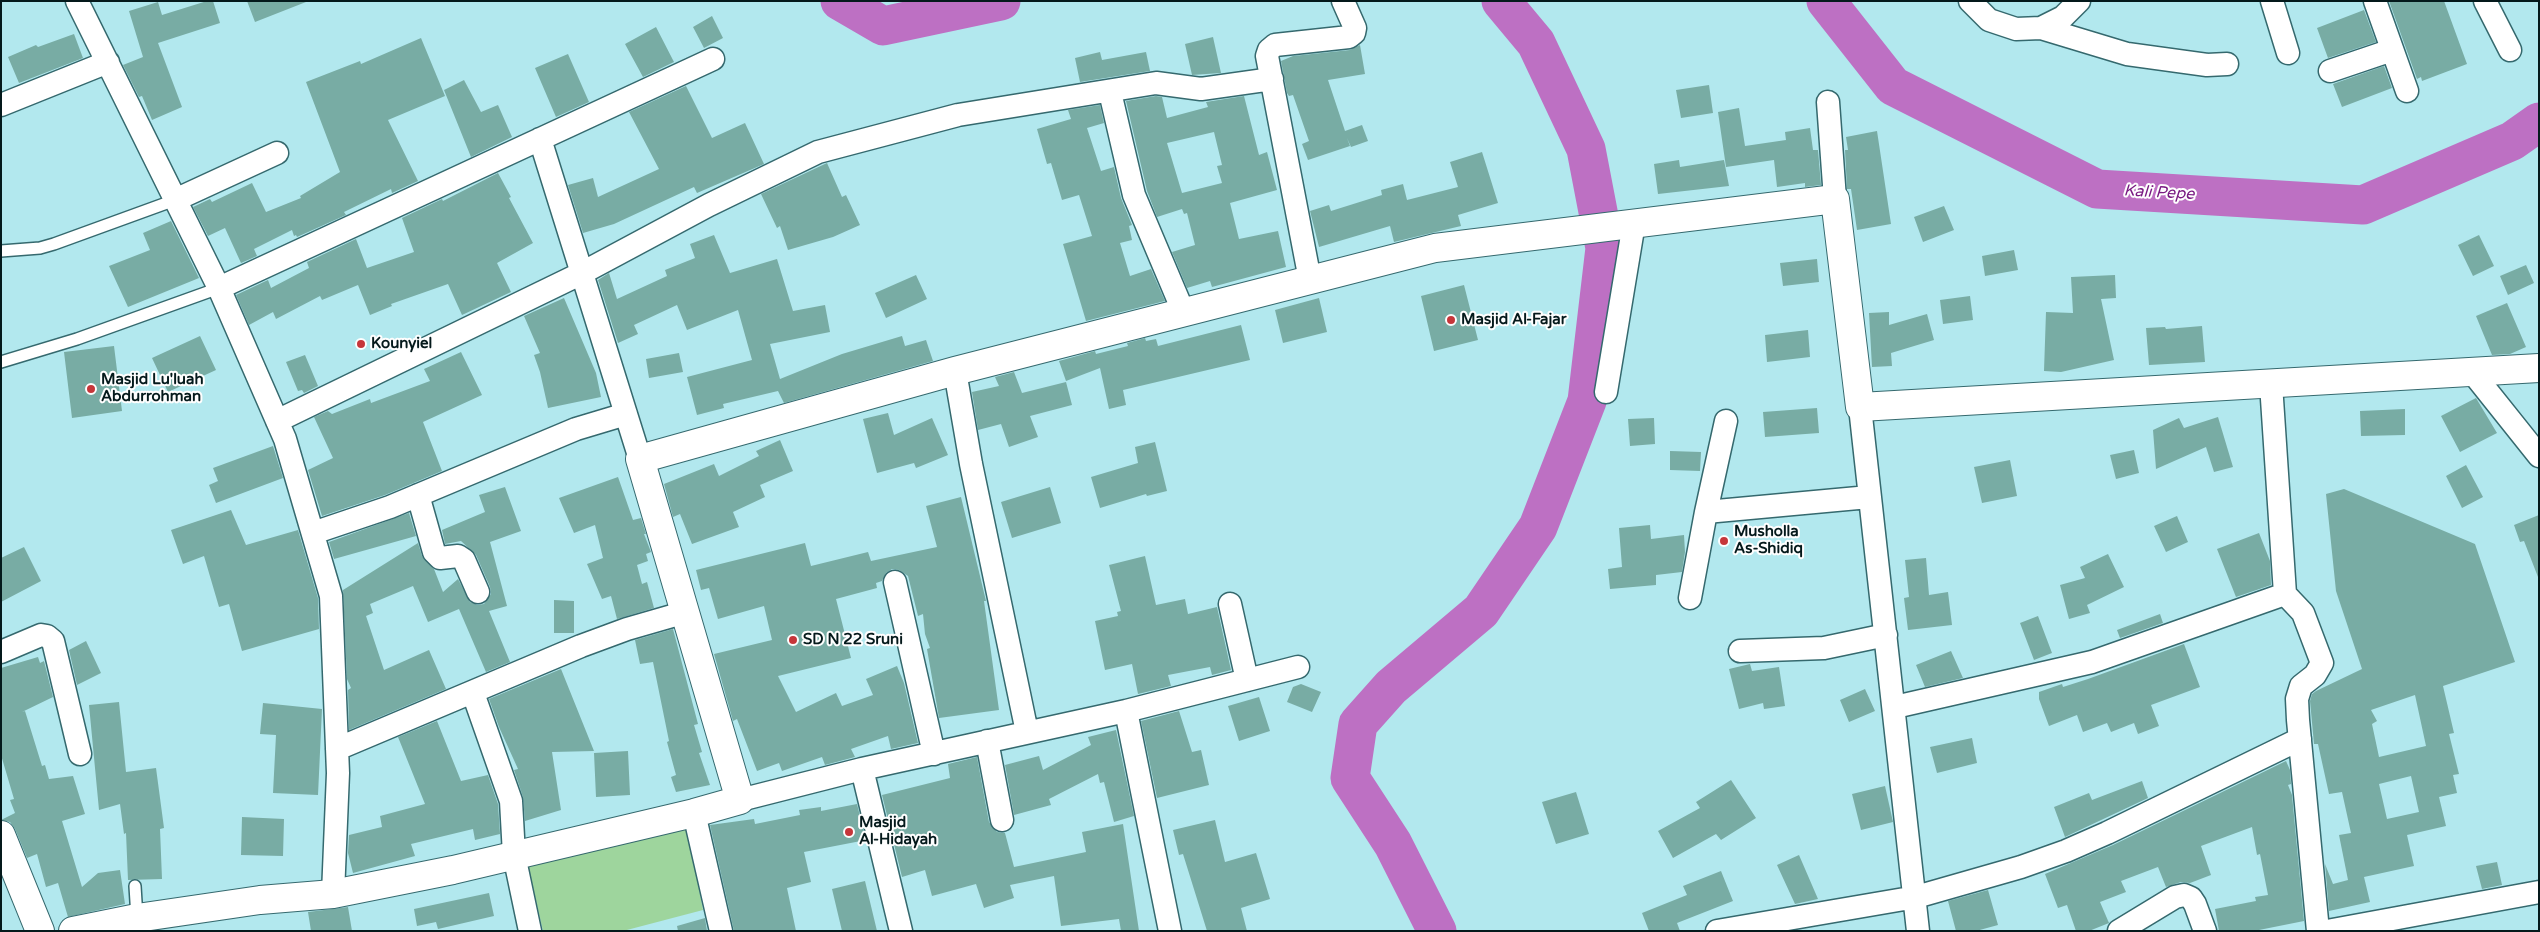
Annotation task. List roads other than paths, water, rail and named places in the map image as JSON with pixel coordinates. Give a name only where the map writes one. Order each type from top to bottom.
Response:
[{"type":"street","points":[[77,1],[219,288],[277,421],[285,440],[331,596],[337,749],[333,894]]},
{"type":"street","points":[[1310,280],[1267,56],[1269,50],[1275,45],[1349,37],[1354,33],[1354,28],[1343,1]]},
{"type":"street","points":[[1970,1],[1989,20],[2016,29],[2041,28],[2127,54],[2207,65],[2227,64]]},
{"type":"street","points":[[2041,28],[2063,17],[2079,1]]},
{"type":"street","points":[[2272,1],[2288,53]]},
{"type":"street","points":[[2375,1],[2407,91]]},
{"type":"street","points":[[2485,1],[2510,50]]},
{"type":"street","points":[[2330,71],[2392,50]]},
{"type":"street","points":[[219,288],[713,59]]},
{"type":"street","points":[[1,105],[109,66]]},
{"type":"street","points":[[277,421],[582,273],[709,205],[818,152],[958,115],[1110,92],[1156,83],[1201,89],[1272,79]]},
{"type":"street","points":[[1110,92],[1134,195],[1183,311]]},
{"type":"street","points":[[1828,102],[1835,198],[1895,707],[1918,931]]},
{"type":"street","points":[[540,139],[640,459],[740,800]]},
{"type":"street","points":[[173,195],[277,153]]},
{"type":"street","points":[[640,459],[955,371],[1183,311],[1435,248],[1835,198]]},
{"type":"street","points":[[1606,392],[1630,224]]},
{"type":"street","points":[[1860,407],[2539,368]]},
{"type":"street","points":[[955,371],[971,464],[1027,732]]},
{"type":"street","points":[[2472,372],[2539,456]]},
{"type":"street","points":[[2272,384],[2285,594],[2303,612],[2322,663],[2320,669],[2301,686],[2298,720],[2318,931]]},
{"type":"street","points":[[312,533],[418,495],[576,429],[626,414]]},
{"type":"street","points":[[1690,598],[1726,421]]},
{"type":"street","points":[[418,495],[434,552],[440,558],[458,556],[464,560],[478,592]]},
{"type":"street","points":[[1706,512],[1869,497]]},
{"type":"street","points":[[895,582],[934,754]]},
{"type":"street","points":[[1895,707],[2092,662],[2285,594]]},
{"type":"street","points":[[1230,604],[1246,680]]},
{"type":"street","points":[[337,749],[618,632],[686,612]]},
{"type":"street","points":[[1,652],[41,635],[47,636],[52,640],[80,754]]},
{"type":"street","points":[[1740,651],[1824,648],[1886,635]]},
{"type":"street","points":[[73,931],[137,918],[260,900],[333,894],[453,870],[694,814],[740,800],[862,769],[1126,711],[1298,667]]},
{"type":"street","points":[[473,693],[511,801],[514,855],[530,931]]},
{"type":"street","points":[[1126,711],[1170,931]]},
{"type":"street","points":[[1717,931],[1916,897],[2066,851],[2300,739]]},
{"type":"street","points":[[987,741],[1002,820]]},
{"type":"street","points":[[862,769],[901,931]]},
{"type":"street","points":[[694,814],[720,931]]},
{"type":"street","points":[[1,835],[40,931]]},
{"type":"street","points":[[2327,931],[2539,892]]},
{"type":"street","points":[[2119,931],[2175,897],[2184,895],[2191,898],[2195,904],[2205,931]]},
{"type":"lane","points":[[1,251],[40,248],[54,244],[173,195]]},
{"type":"lane","points":[[1,362],[77,339],[219,288]]},
{"type":"lane","points":[[135,886],[137,918]]},
{"type":"waterway","name":"Kali Pepe","points":[[840,1],[883,26],[1001,1]]},
{"type":"waterway","points":[[1437,931],[1393,844],[1350,778],[1358,724],[1391,687],[1481,611],[1538,527],[1587,401],[1605,248],[1586,149],[1536,43],[1501,1]]},
{"type":"waterway","name":"Kali Pepe","points":[[1826,1],[1893,86],[2097,189],[2363,205],[2512,141],[2539,122]]},
{"type":"place","name":"Masjid Al-Fajar","points":[[1451,320]]},
{"type":"place","name":"Kounyiel","points":[[361,344]]},
{"type":"place","name":"Masjid Lu'luah Abdurrohman","points":[[91,389]]},
{"type":"place","name":"Musholla As-Shidiq","points":[[1724,541]]},
{"type":"place","name":"SD N 22 Sruni","points":[[793,640]]},
{"type":"place","name":"Masjid Al-Hidayah","points":[[849,832]]}]
